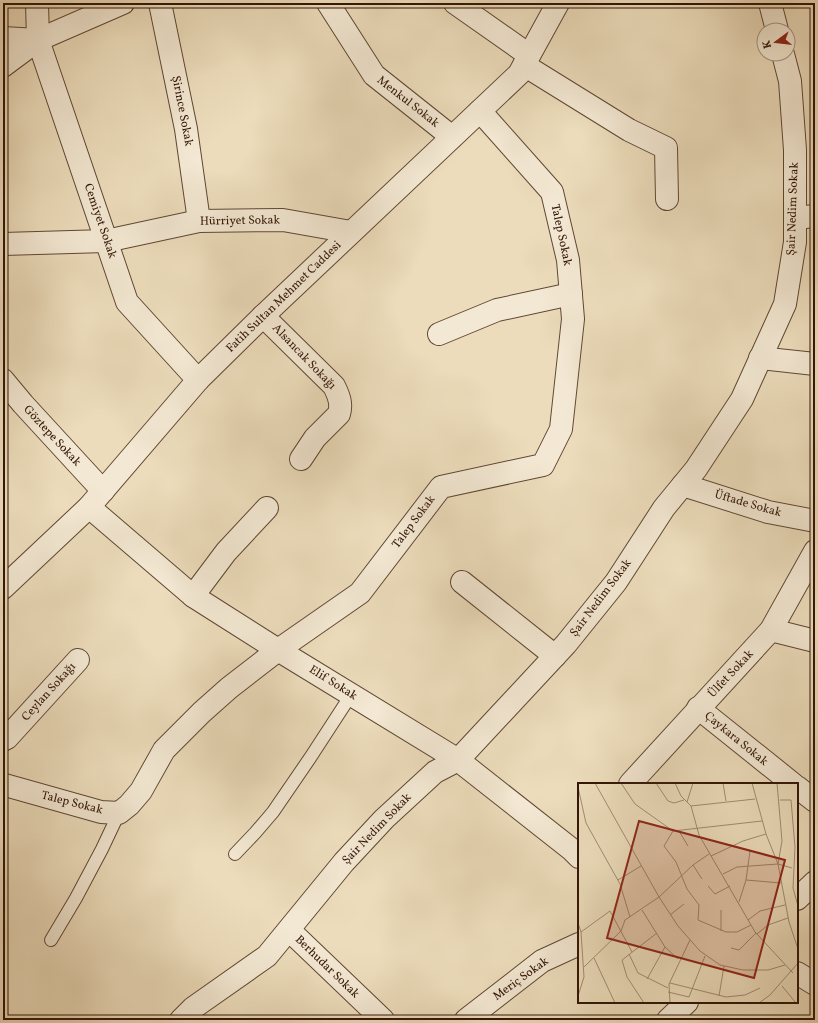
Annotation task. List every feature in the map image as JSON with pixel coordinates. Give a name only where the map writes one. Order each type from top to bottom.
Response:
[{"type":"street","name":"Cemiyet Sokak","points":[[37,3],[38,40],[127,302],[198,380]]},
{"type":"street","points":[[3,66],[38,40],[123,3]]},
{"type":"street","name":"Şirince Sokak","points":[[160,3],[186,129],[199,221]]},
{"type":"street","name":"Menkul Sokak","points":[[328,3],[374,75],[452,137]]},
{"type":"street","points":[[455,3],[527,60],[629,130],[666,148],[667,199]]},
{"type":"street","name":"Fatih Sultan Mehmet Caddesi","points":[[3,588],[89,507],[198,380],[263,316],[518,74],[558,3]]},
{"type":"street","points":[[770,3],[775,22]]},
{"type":"street","points":[[3,38],[38,40]]},
{"type":"street","name":"Şair Nedim Sokak","points":[[181,1020],[192,1008],[267,956],[344,862],[384,819],[435,772],[458,760],[566,644],[616,582],[664,508],[696,469],[742,399],[785,304],[795,242],[805,217],[795,150],[790,81],[785,62]]},
{"type":"street","name":"Talep Sokak","points":[[4,786],[101,812],[119,813],[129,805],[141,791],[164,750],[202,712],[278,650],[360,593],[441,487],[543,465],[561,429],[573,319],[568,260],[552,192],[480,111]]},
{"type":"street","name":"Hürriyet Sokak","points":[[3,244],[106,241],[199,221],[284,220],[351,232]]},
{"type":"street","points":[[439,334],[497,310],[571,294]]},
{"type":"street","name":"Alsancak Sokağı","points":[[263,316],[334,386],[339,394],[341,409],[339,414],[315,438],[301,459]]},
{"type":"street","points":[[760,358],[815,364]]},
{"type":"street","name":"Göztepe Sokak","points":[[3,380],[22,404],[103,491]]},
{"type":"street","name":"Üftade Sokak","points":[[683,485],[768,512],[815,520]]},
{"type":"street","name":"Elif Sokak","points":[[89,507],[192,596],[458,760],[576,849]]},
{"type":"street","points":[[192,596],[226,552],[267,508]]},
{"type":"street","name":"Ülfet Sokak","points":[[631,783],[771,630],[815,551]]},
{"type":"street","points":[[462,582],[555,656]]},
{"type":"street","points":[[771,630],[815,642]]},
{"type":"street","name":"Ceylan Sokağı","points":[[3,740],[7,738],[78,660]]},
{"type":"street","name":"Çaykara Sokak","points":[[698,708],[792,783]]},
{"type":"street","points":[[798,788],[815,801]]},
{"type":"street","points":[[798,898],[815,882]]},
{"type":"street","name":"Berhudar Sokak","points":[[289,930],[384,1020]]},
{"type":"street","name":"Meriç Sokak","points":[[466,1020],[542,961],[578,944]]},
{"type":"street","points":[[798,974],[815,984]]},
{"type":"street","points":[[668,1020],[686,1003]]},
{"type":"lane","points":[[235,854],[272,812],[310,758],[351,695]]},
{"type":"lane","points":[[51,940],[102,850],[119,813]]}]
